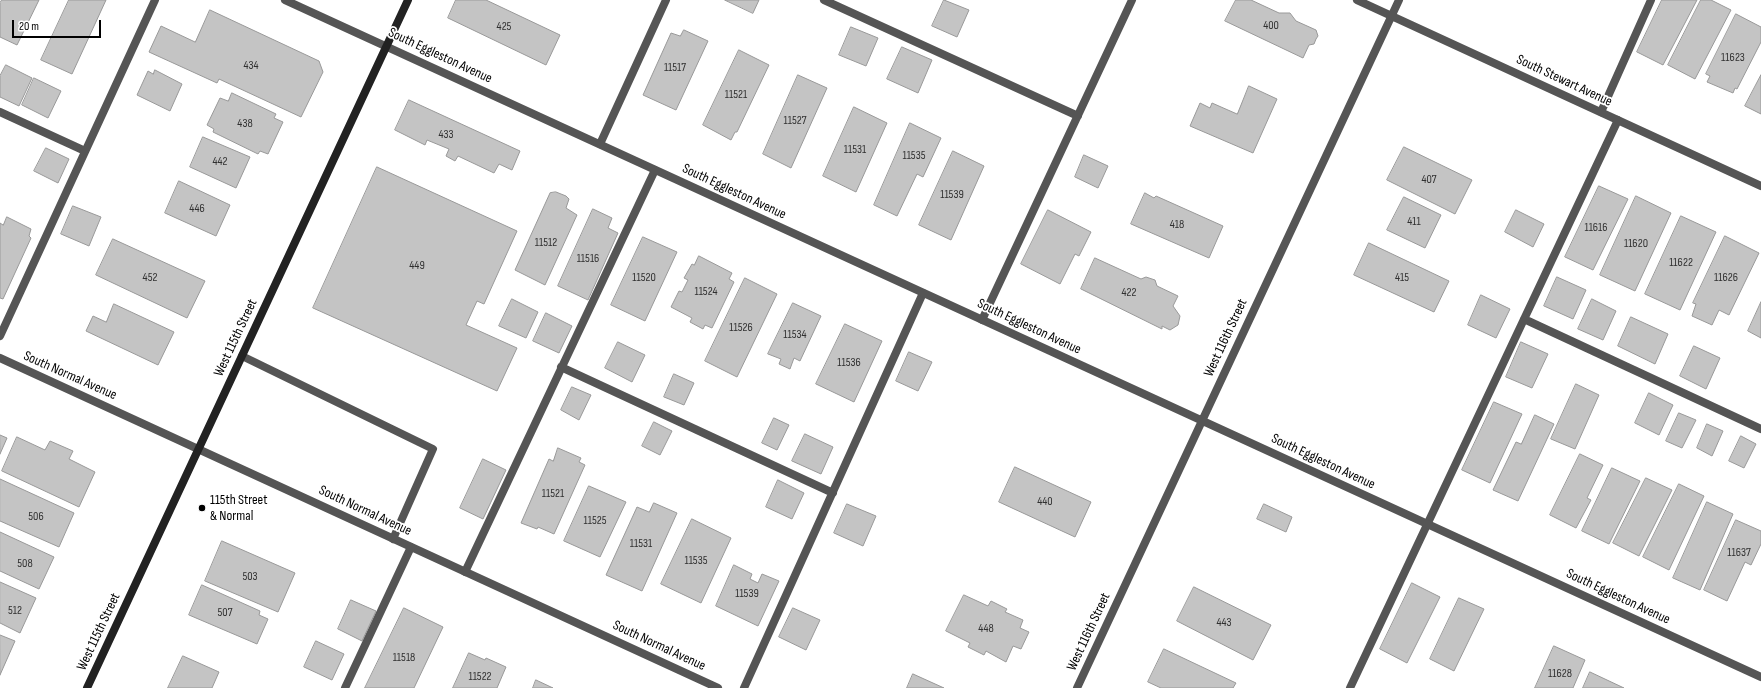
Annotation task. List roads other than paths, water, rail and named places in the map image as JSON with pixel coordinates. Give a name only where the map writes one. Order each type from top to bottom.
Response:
[{"type":"street","points":[[0,336],[155,0]]},
{"type":"street","name":"South Eggleston Avenue","points":[[285,0],[1761,677]]},
{"type":"street","name":"West 115th Street","points":[[87,688],[408,0]]},
{"type":"street","points":[[600,144],[666,0]]},
{"type":"street","points":[[824,0],[1078,116]]},
{"type":"street","points":[[982,320],[1132,0]]},
{"type":"street","name":"South Stewart Avenue","points":[[1357,0],[1761,186]]},
{"type":"street","name":"West 116th Street","points":[[1077,688],[1399,0]]},
{"type":"street","points":[[1600,112],[1651,0]]},
{"type":"street","points":[[0,112],[85,151]]},
{"type":"street","points":[[1350,688],[1618,120]]},
{"type":"street","points":[[465,572],[655,170]]},
{"type":"street","points":[[744,688],[923,293]]},
{"type":"street","points":[[1524,319],[1761,429]]},
{"type":"street","points":[[242,356],[433,449],[393,539]]},
{"type":"street","name":"South Normal Avenue","points":[[0,358],[718,688]]},
{"type":"street","points":[[561,368],[832,493]]},
{"type":"street","points":[[345,688],[411,547]]},
{"type":"place","name":"115th Street & Normal","points":[[202,508]]}]
